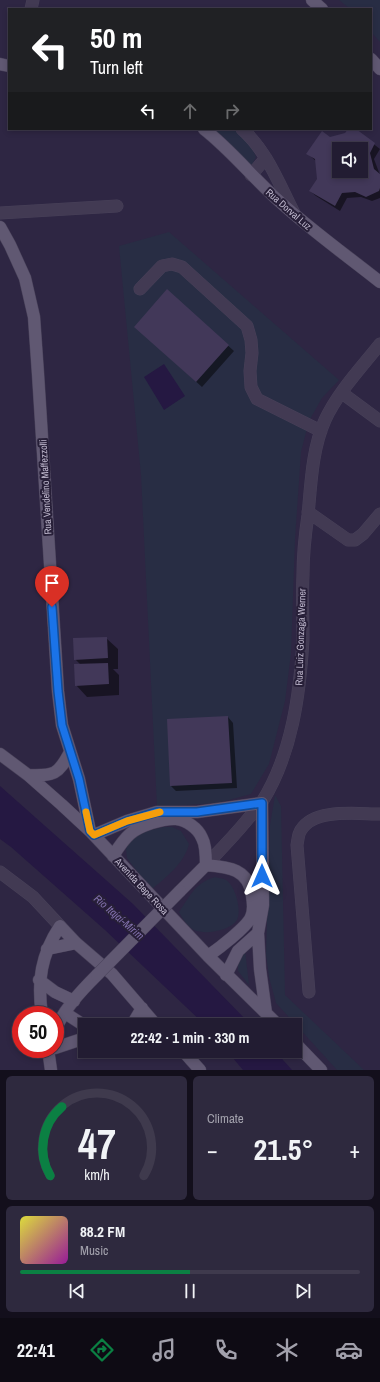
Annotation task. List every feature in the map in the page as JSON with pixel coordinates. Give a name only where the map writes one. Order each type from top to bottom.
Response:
[{"type":"main road","points":[[312,0],[321,8]]},
{"type":"main road","points":[[372,60],[380,69]]},
{"type":"main road","name":"Rua Dorval Luz","points":[[205,130],[294,214],[380,282]]},
{"type":"main road","name":"Rua Vendelino Maffezzolli","points":[[0,227],[25,278],[34,317],[58,691],[62,725],[79,779],[92,833]]},
{"type":"main road","points":[[28,775],[51,775],[58,772],[63,766],[70,752]]},
{"type":"main road","name":"Avenida Bepe Rosa","points":[[0,754],[28,775],[92,833],[226,975],[271,1018]]},
{"type":"main road","points":[[92,833],[157,812],[197,812],[262,803],[263,905],[258,933],[260,969],[266,1013]]},
{"type":"main road","points":[[113,856],[125,838],[131,833],[158,821],[176,819],[193,826],[203,838],[206,865],[222,866],[243,874],[251,888],[253,905],[251,917],[244,928],[208,956]]},
{"type":"main road","name":"Rua Luiz Gonzaga Werner","points":[[65,1013],[97,975],[206,865]]},
{"type":"main road","points":[[41,1006],[40,980],[47,948],[60,926],[76,943],[112,974],[150,1018]]},
{"type":"main road","points":[[226,975],[238,952],[258,933]]},
{"type":"main road","points":[[47,948],[76,943]]},
{"type":"main road","points":[[40,980],[55,992],[74,1001]]},
{"type":"main road","points":[[136,1018],[142,1008]]},
{"type":"main road","points":[[65,1013],[78,1021]]},
{"type":"main road","points":[[64,1045],[78,1040]]},
{"type":"main road","points":[[302,1050],[321,1070]]},
{"type":"main road","points":[[50,1058],[51,1070]]},
{"type":"main road","points":[[189,1058],[200,1070]]},
{"type":"street","points":[[243,130],[266,158],[294,214]]},
{"type":"street","points":[[251,175],[266,158]]},
{"type":"street","points":[[0,214],[117,206]]},
{"type":"street","points":[[140,289],[162,266],[172,264],[182,267],[247,326],[251,340],[252,352],[250,371],[252,387],[257,399],[321,431]]},
{"type":"street","name":"Rua Luiz Gonzaga Werner","points":[[206,865],[232,839],[262,803],[285,753],[299,688],[303,637],[303,563],[315,457],[321,431],[332,407],[380,344]]},
{"type":"street","points":[[342,393],[380,421]]},
{"type":"street","points":[[308,512],[348,540],[355,540],[363,534],[380,514]]},
{"type":"street","points":[[309,992],[298,845],[300,831],[308,821],[326,814],[380,814]]},
{"type":"street","points":[[0,872],[33,897],[60,926]]},
{"type":"shaded area","points":[[339,0],[380,0],[380,42],[372,33],[372,8],[349,8]]},
{"type":"shaded area","points":[[213,130],[236,130],[245,137],[256,157],[252,165],[243,160]]},
{"type":"shaded area","points":[[169,232],[339,380],[322,398],[309,421],[301,452],[295,539],[291,653],[285,701],[269,764],[251,794],[218,803],[157,807],[141,475],[119,246]]},
{"type":"shaded area","points":[[275,795],[281,806],[285,995],[364,1070],[337,1070],[302,1032],[302,1018],[290,1018],[276,1003],[269,977],[266,954],[270,825]]},
{"type":"shaded area","points":[[164,827],[172,827],[181,831],[189,844],[187,851],[179,864],[151,890],[127,858],[126,849],[131,838],[146,831]]},
{"type":"shaded area","points":[[215,877],[224,879],[234,891],[239,910],[237,920],[229,927],[217,931],[204,932],[194,930],[187,925],[179,912],[198,886]]},
{"type":"shaded area","points":[[245,950],[249,985],[238,971],[238,962]]},
{"type":"water","points":[[164,364],[185,396],[164,410],[144,377]]},
{"type":"water","name":"Rio Itajaí-Mirim","points":[[0,786],[133,904],[244,1018],[198,1018],[105,930],[0,839]]},
{"type":"water","points":[[233,1058],[281,1058],[292,1070],[243,1070]]},
{"type":"building","points":[[347,130],[357,130],[375,143],[370,153],[374,169],[380,174],[379,191],[366,197],[355,192],[342,193],[335,206],[309,191],[317,179],[315,159],[306,154],[322,131],[330,137],[345,133]]},
{"type":"building","points":[[167,289],[229,345],[196,382],[134,327]]},
{"type":"building","points":[[107,637],[108,658],[74,660],[73,638]]},
{"type":"building","points":[[108,663],[109,684],[75,686],[74,664]]},
{"type":"building","points":[[228,716],[232,783],[170,786],[167,719]]},
{"type":"slow traffic","points":[[86,812],[90,831],[94,835],[127,821],[160,812]]},
{"type":"route","points":[[52,607],[62,725],[79,779],[90,831],[94,835],[127,821],[157,812],[197,812],[262,803],[262,876]]}]
